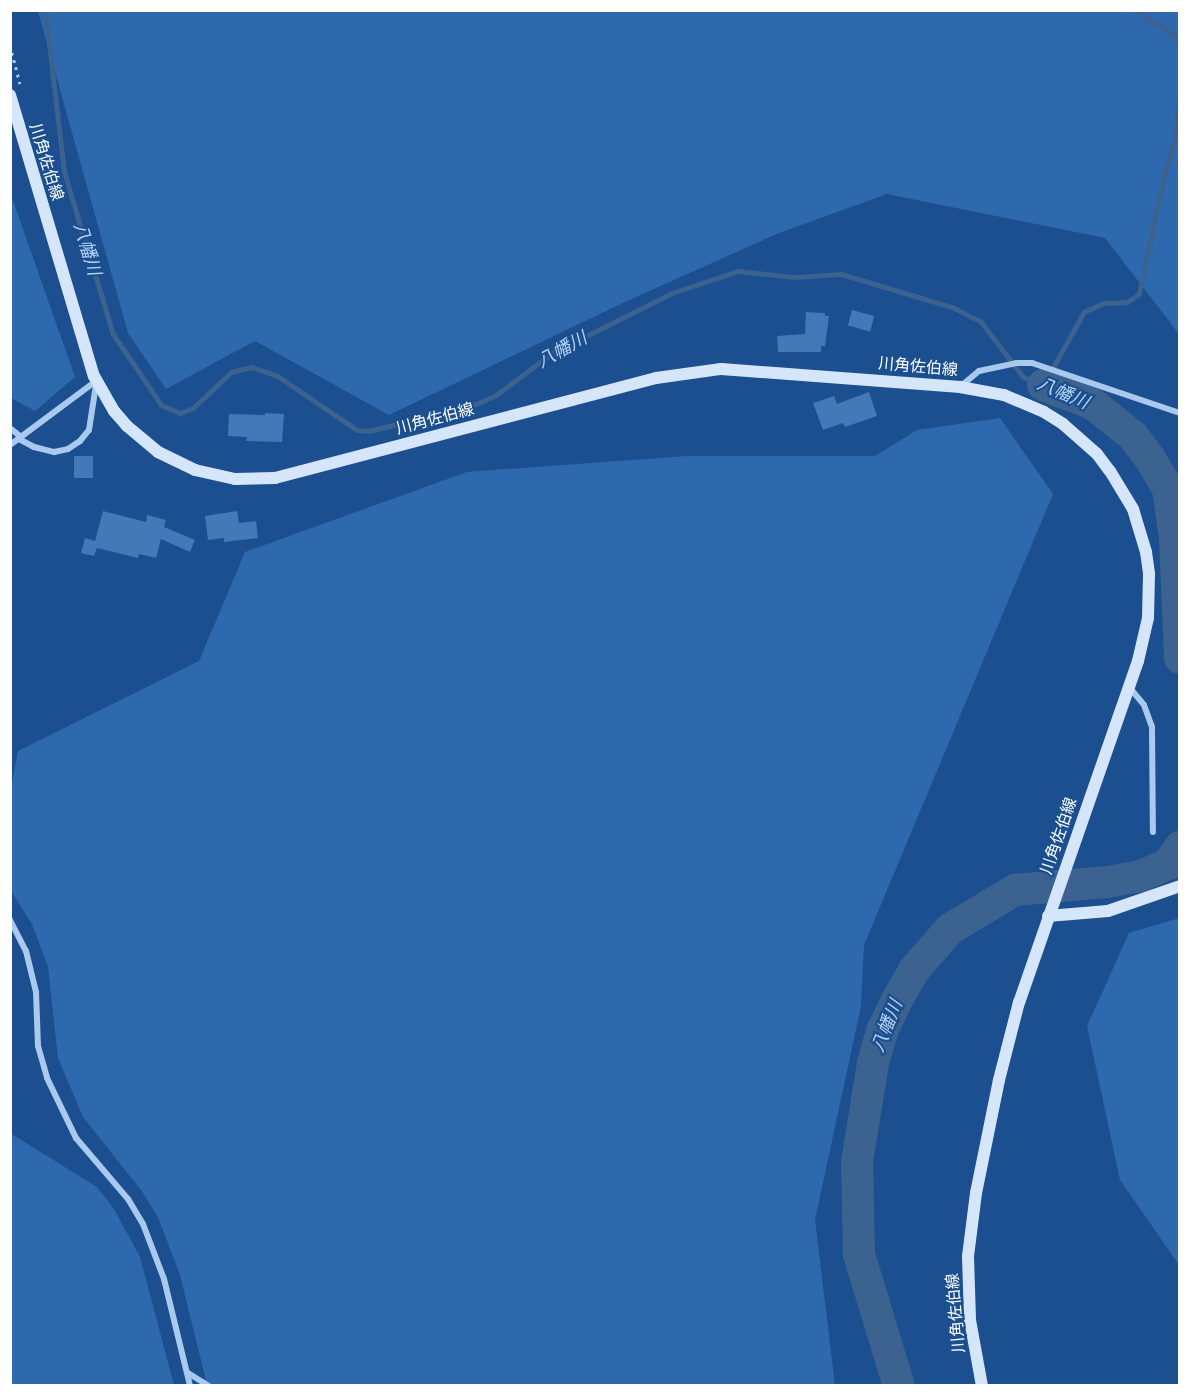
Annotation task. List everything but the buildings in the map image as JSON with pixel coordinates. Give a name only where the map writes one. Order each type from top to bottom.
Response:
[{"type":"main road","name":"川角佐伯線","points":[[16,91],[96,381],[114,411],[127,426],[158,452],[176,462],[215,475],[255,479],[296,474],[688,372],[754,370],[960,387],[1004,395],[1044,412],[1089,446],[1123,489],[1140,530],[1149,574],[1148,618],[1144,640],[1129,686],[1049,914],[1008,1041],[971,1225],[968,1288],[970,1320],[982,1386]]},
{"type":"main road","points":[[1049,914],[1108,911],[1179,886]]},
{"type":"street","points":[[960,387],[979,371],[1032,363],[1179,413]]},
{"type":"street","points":[[10,445],[96,381]]},
{"type":"street","points":[[10,428],[20,438],[40,449],[54,452],[68,449],[80,441],[88,430],[96,381]]},
{"type":"street","points":[[1129,686],[1144,705],[1152,727],[1153,832]]},
{"type":"street","points":[[10,920],[26,951],[36,992],[39,1046],[47,1078],[76,1138],[128,1199],[143,1224],[164,1279],[190,1386]]},
{"type":"street","points":[[188,1373],[209,1386]]},
{"type":"path","points":[[10,45],[16,91]]},
{"type":"shaded area","points":[[38,11],[1179,11],[1179,334],[1105,238],[887,194],[779,233],[625,302],[389,415],[255,341],[166,389],[128,333]]},
{"type":"shaded area","points":[[11,195],[75,377],[35,411],[11,398]]},
{"type":"shaded area","points":[[1000,418],[1053,494],[864,945],[861,1006],[815,1220],[835,1385],[207,1385],[180,1275],[158,1217],[141,1190],[83,1117],[58,1058],[48,967],[32,924],[11,891],[11,787],[18,751],[199,661],[245,552],[467,472],[687,456],[875,456],[917,430]]},
{"type":"shaded area","points":[[1180,918],[1179,1265],[1120,1180],[1087,1026],[1129,933]]},
{"type":"shaded area","points":[[10,1133],[97,1187],[114,1209],[140,1257],[174,1385],[11,1385]]},
{"type":"waterway","name":"八幡川","points":[[45,10],[64,171],[70,192],[113,334],[161,405],[180,413],[193,408],[231,372],[251,367],[276,375],[357,430],[369,431],[476,404],[496,395],[552,353],[672,293],[738,271],[794,277],[841,274],[952,307],[981,322],[1023,377],[1043,385],[1084,312],[1103,303],[1127,302],[1139,294],[1164,174],[1176,135],[1180,88]]},
{"type":"waterway","points":[[1134,10],[1176,36],[1180,45]]},
{"type":"waterway","name":"八幡川","points":[[1043,385],[1093,404],[1133,436],[1168,489],[1175,538],[1180,658]]},
{"type":"waterway","name":"八幡川","points":[[899,1386],[859,1254],[857,1162],[873,1063],[882,1031],[898,998],[914,970],[950,929],[1015,890],[1107,882],[1141,876],[1168,864],[1180,847]]}]
